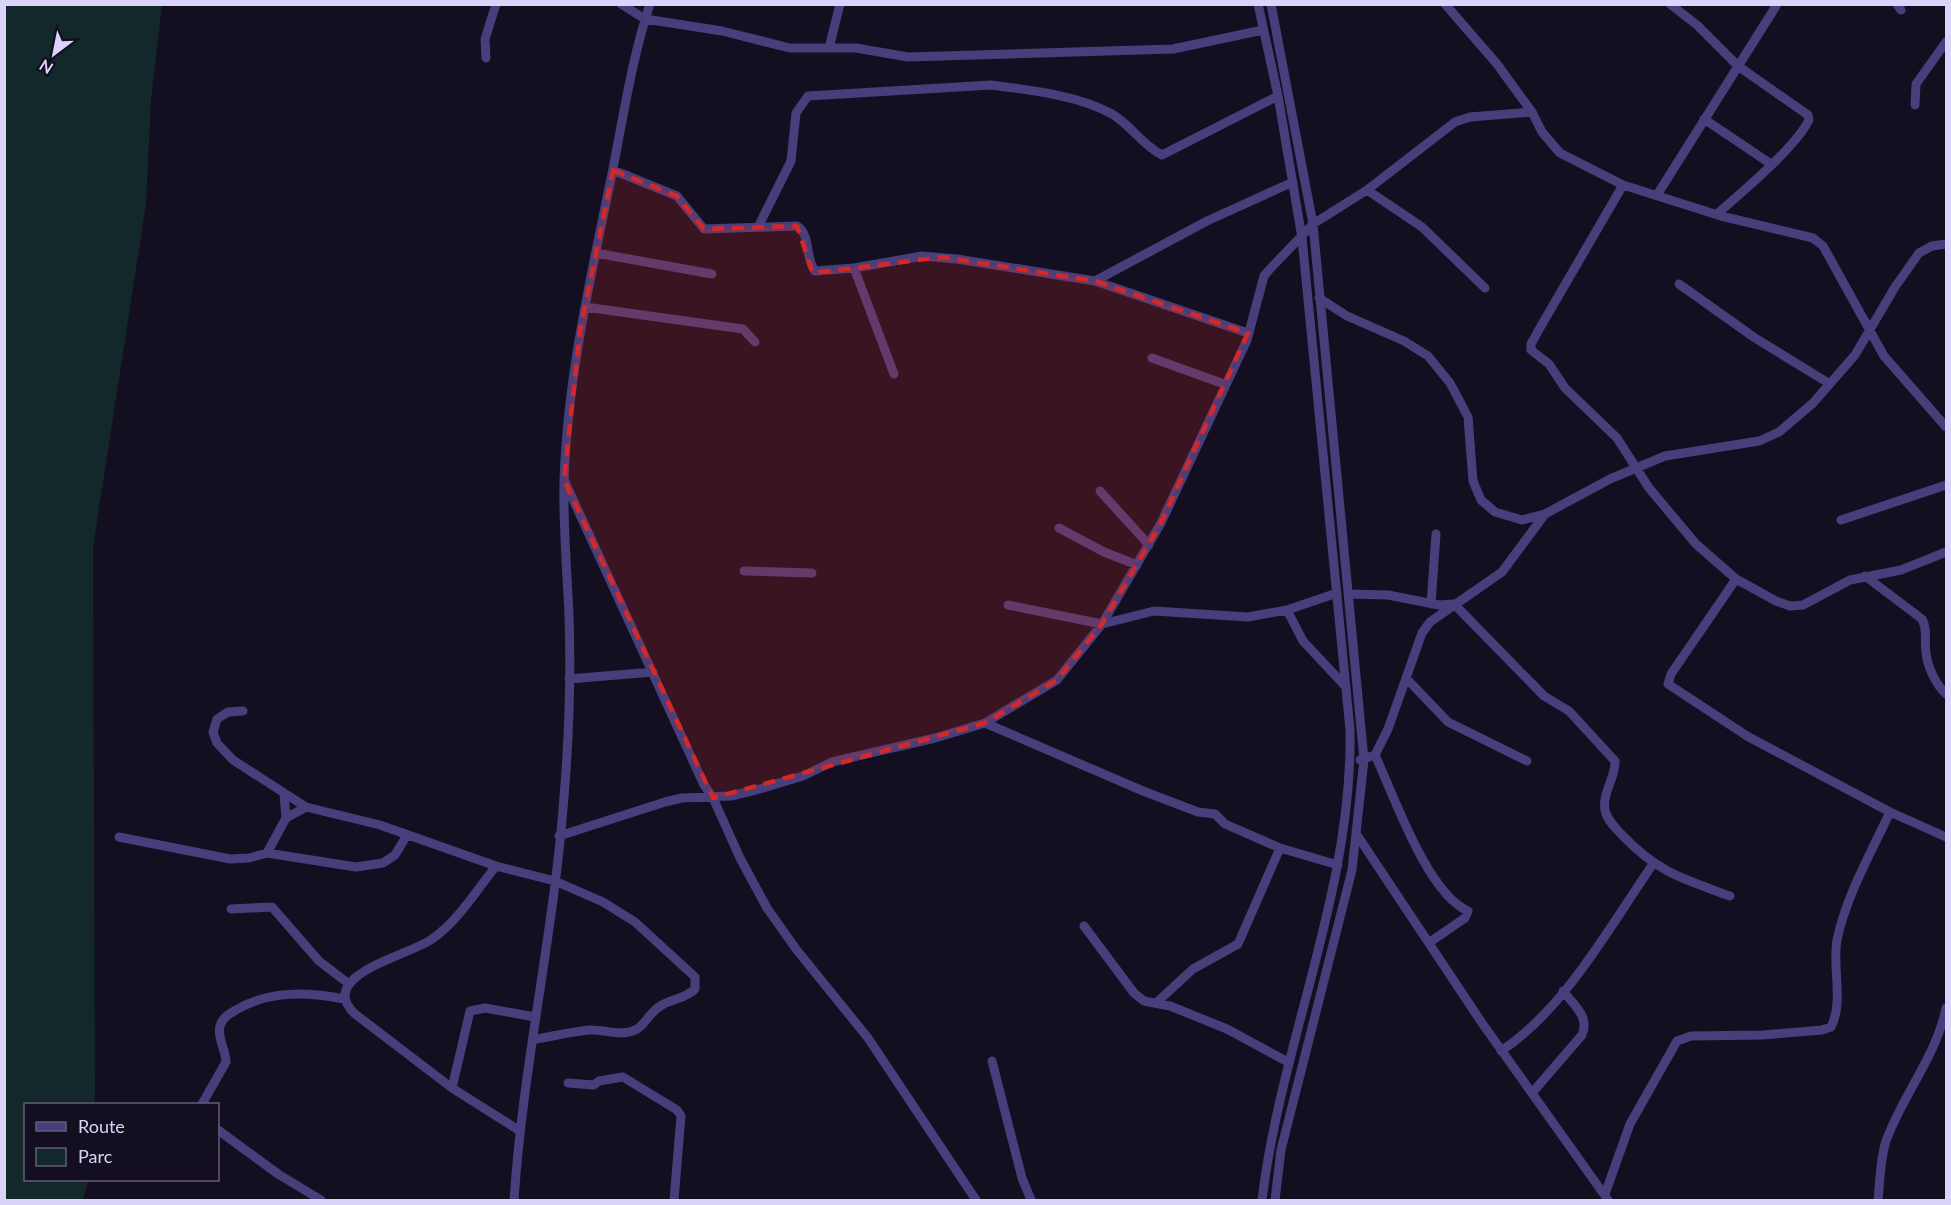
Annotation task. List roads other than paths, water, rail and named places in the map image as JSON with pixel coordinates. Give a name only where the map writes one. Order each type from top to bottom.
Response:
[{"type":"street","points":[[486,58],[484,39],[496,4]]},
{"type":"street","points":[[621,4],[645,19],[723,31],[790,48],[856,48],[908,57],[1173,49],[1263,30]]},
{"type":"street","points":[[514,1200],[520,1131],[555,881],[564,799],[569,679],[564,480],[568,420],[585,307],[628,85],[650,4]]},
{"type":"street","points":[[829,48],[840,4]]},
{"type":"street","points":[[1258,4],[1278,96],[1302,238],[1346,687],[1350,759],[1338,865],[1288,1062],[1269,1147],[1262,1200]]},
{"type":"street","points":[[1271,4],[1313,224],[1364,760],[1352,870],[1281,1149],[1275,1200]]},
{"type":"street","points":[[1670,4],[1697,25],[1738,66],[1808,115],[1806,125],[1771,164],[1717,214]]},
{"type":"street","points":[[1657,195],[1776,5]]},
{"type":"street","points":[[1450,6],[1497,64],[1532,112],[1542,132],[1560,153],[1623,185],[1717,214],[1813,238],[1823,246],[1884,356],[1947,428]]},
{"type":"street","points":[[1915,105],[1916,84],[1947,42]]},
{"type":"street","points":[[758,227],[790,161],[796,113],[808,96],[991,85],[1006,87],[1071,100],[1109,113],[1162,155],[1278,96]]},
{"type":"street","points":[[559,836],[682,798],[713,798],[756,790],[803,776],[832,762],[935,738],[985,723],[1057,680],[1102,624],[1149,545],[1205,432],[1248,333],[1264,276],[1313,224],[1367,190],[1455,122],[1470,117],[1532,112]]},
{"type":"street","points":[[1704,119],[1771,164]]},
{"type":"street","points":[[613,170],[677,196],[704,229],[797,226],[801,229],[811,266],[816,271],[854,268],[933,256],[1095,281],[1248,333]]},
{"type":"street","points":[[1095,281],[1207,221],[1293,182]]},
{"type":"street","points":[[1623,185],[1541,326],[1531,344],[1531,350],[1549,364],[1565,388],[1605,424],[1649,488],[1696,544],[1736,579],[1790,606],[1812,602],[1835,586],[1865,576],[1901,570],[1947,552]]},
{"type":"street","points":[[1367,190],[1422,227],[1485,288]]},
{"type":"street","points":[[1319,298],[1365,325],[1404,341],[1428,356],[1440,369],[1468,417],[1473,481],[1481,500],[1495,512],[1522,520],[1545,514],[1610,479],[1681,452],[1768,439],[1790,425],[1855,355],[1895,287],[1919,253],[1932,246],[1947,244]]},
{"type":"street","points":[[596,253],[712,274]]},
{"type":"street","points":[[854,268],[894,374]]},
{"type":"street","points":[[1679,285],[1755,338],[1830,384]]},
{"type":"street","points":[[585,307],[743,329],[755,342]]},
{"type":"street","points":[[1152,358],[1224,384]]},
{"type":"street","points":[[564,480],[704,785],[713,798],[740,858],[767,908],[796,949],[868,1038],[976,1200]]},
{"type":"street","points":[[1841,520],[1947,485]]},
{"type":"street","points":[[1100,491],[1149,545]]},
{"type":"street","points":[[1350,759],[1364,760],[1375,755],[1388,729],[1422,633],[1430,622],[1454,604],[1473,595],[1502,572],[1545,514]]},
{"type":"street","points":[[1059,528],[1104,552],[1137,565]]},
{"type":"street","points":[[1431,604],[1436,534]]},
{"type":"street","points":[[744,571],[812,573]]},
{"type":"street","points":[[1865,576],[1922,619],[1926,627],[1926,654],[1934,675],[1947,694]]},
{"type":"street","points":[[1736,579],[1671,674],[1668,684],[1748,736],[1890,812],[1947,837]]},
{"type":"street","points":[[1008,605],[1102,624],[1154,611],[1248,617],[1287,610],[1336,593]]},
{"type":"street","points":[[1350,594],[1388,595],[1431,604],[1454,604],[1536,689],[1569,711],[1610,755],[1615,766],[1606,792],[1608,816],[1614,826],[1653,864],[1669,874],[1730,896]]},
{"type":"street","points":[[1287,610],[1303,641],[1346,687]]},
{"type":"street","points":[[569,679],[653,672]]},
{"type":"street","points":[[1406,678],[1448,722],[1527,761]]},
{"type":"street","points":[[243,711],[228,712],[217,719],[213,732],[218,743],[233,760],[306,807],[380,825],[496,866],[555,881],[603,902],[635,922],[695,977],[695,989],[687,997],[665,1003],[650,1012],[642,1026],[634,1031],[617,1033],[591,1030],[533,1040]]},
{"type":"street","points":[[985,723],[1143,791],[1198,812],[1215,814],[1225,824],[1280,848],[1338,865]]},
{"type":"street","points":[[1375,755],[1422,857],[1455,905],[1468,911],[1465,918],[1430,942]]},
{"type":"street","points":[[284,794],[286,818]]},
{"type":"street","points":[[267,853],[286,818],[306,807]]},
{"type":"street","points":[[1607,1197],[1630,1124],[1677,1041],[1691,1036],[1763,1035],[1822,1030],[1831,1027],[1836,999],[1837,941],[1846,910],[1890,812]]},
{"type":"street","points":[[119,837],[230,859],[249,858],[267,853],[356,867],[375,866],[395,855],[407,835]]},
{"type":"street","points":[[1357,835],[1502,1051],[1607,1197]]},
{"type":"street","points":[[1156,1003],[1193,969],[1238,944],[1280,848]]},
{"type":"street","points":[[1502,1051],[1537,1023],[1563,991],[1653,864]]},
{"type":"street","points":[[344,999],[349,984],[374,965],[430,941],[448,926],[496,866]]},
{"type":"street","points":[[231,909],[272,907],[319,961],[349,984]]},
{"type":"street","points":[[1084,926],[1134,993],[1144,1001],[1156,1003],[1227,1029],[1288,1062]]},
{"type":"street","points":[[1532,1093],[1582,1035],[1586,1026],[1583,1017],[1563,991]]},
{"type":"street","points":[[203,1103],[226,1062],[219,1032],[220,1025],[226,1016],[253,1001],[291,994],[314,994],[344,999],[355,1014],[452,1088],[520,1131]]},
{"type":"street","points":[[452,1088],[470,1011],[485,1008],[535,1017]]},
{"type":"street","points":[[1878,1200],[1885,1144],[1899,1113],[1931,1056],[1942,1030],[1947,1008]]},
{"type":"street","points":[[992,1061],[1022,1178],[1031,1200]]},
{"type":"street","points":[[568,1083],[594,1085],[623,1077],[677,1110],[681,1116],[674,1200]]},
{"type":"street","points":[[219,1131],[278,1173],[321,1200]]}]
